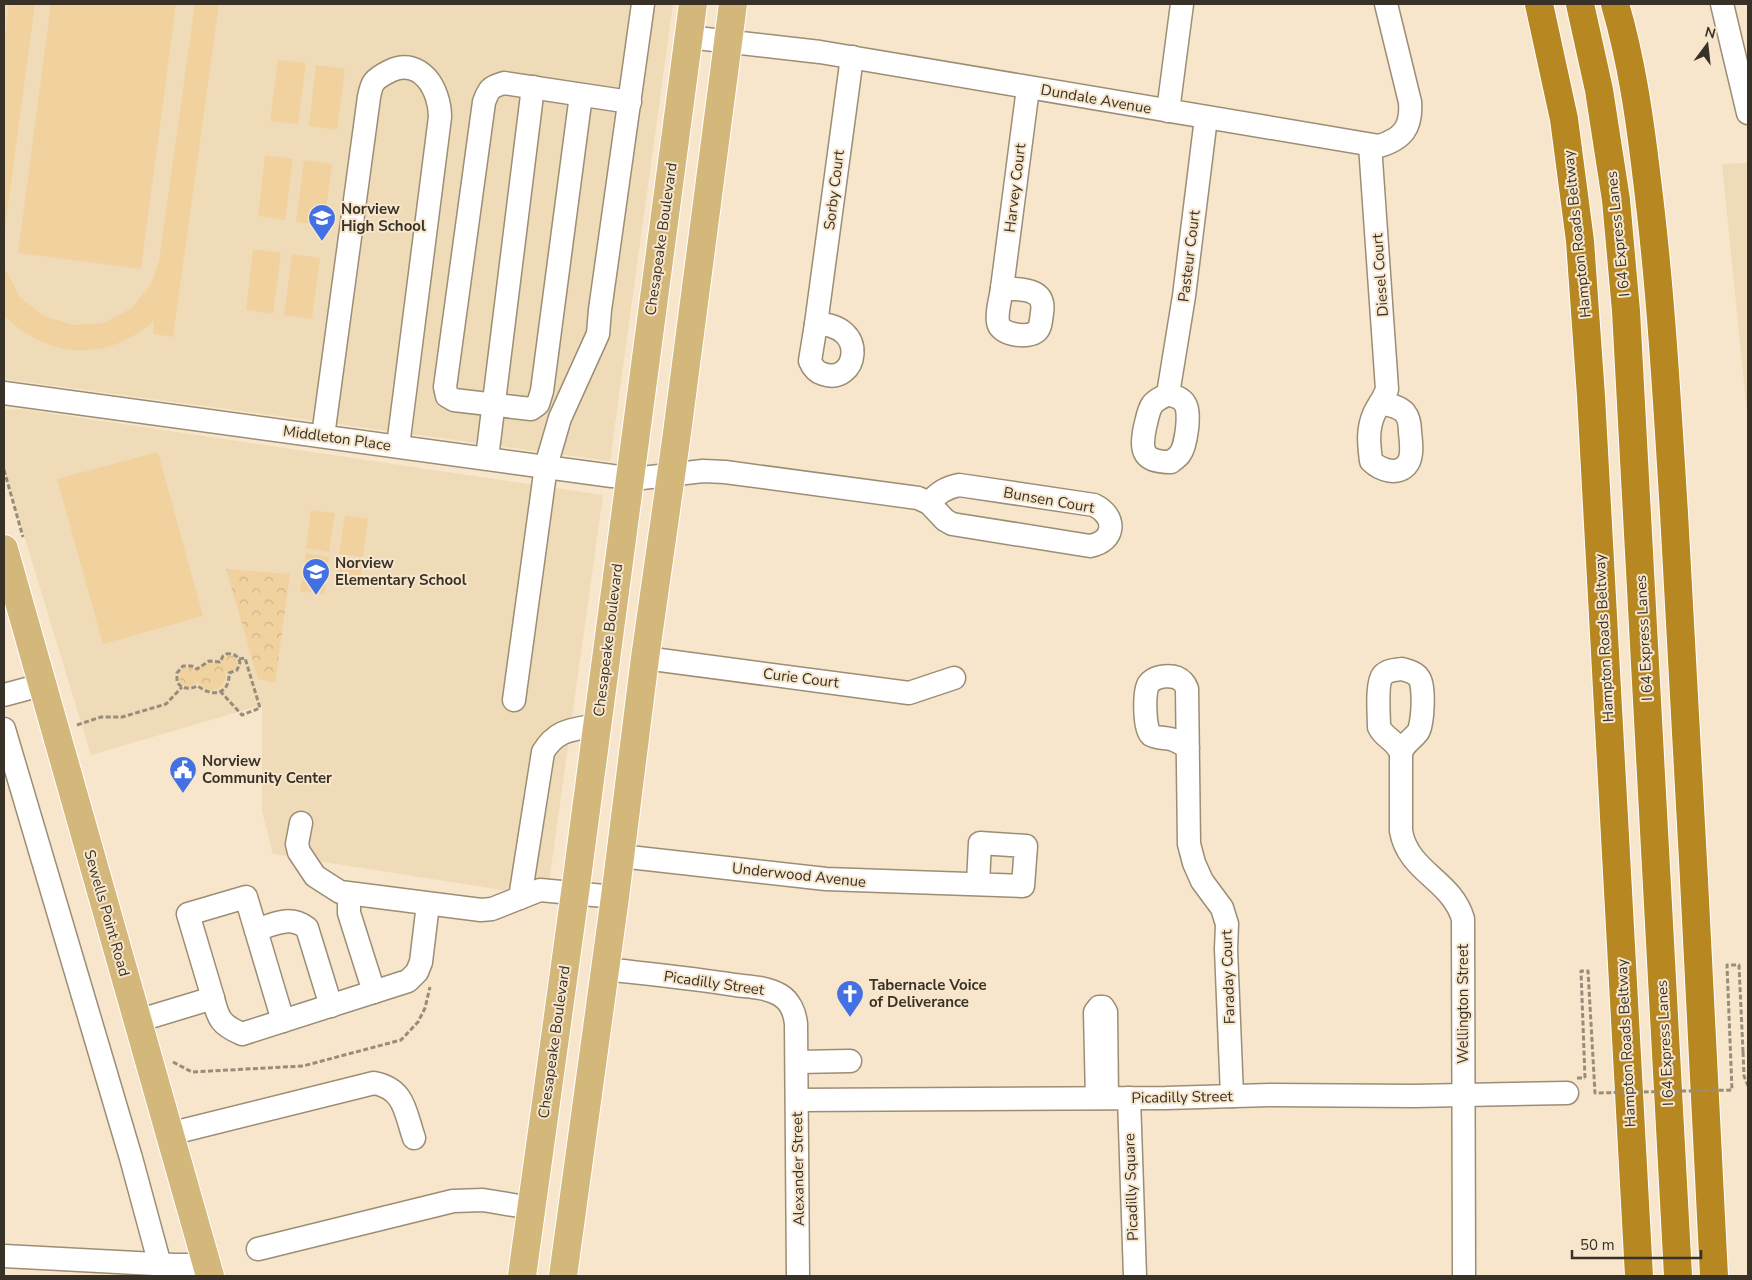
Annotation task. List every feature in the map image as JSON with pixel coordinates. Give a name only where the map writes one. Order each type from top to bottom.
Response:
[{"type":"highway","name":"Hampton Roads Beltway","points":[[1539,4],[1564,118],[1580,241],[1591,396],[1639,1276]]},
{"type":"highway","name":"I 64 Express Lanes","points":[[1580,4],[1600,90],[1616,200],[1626,311],[1678,1276]]},
{"type":"highway","points":[[1615,4],[1630,63],[1643,147],[1654,231],[1663,337],[1714,1276]]},
{"type":"main road","name":"Chesapeake Boulevard","points":[[522,1276],[693,4]]},
{"type":"main road","points":[[563,1276],[733,4]]},
{"type":"main road","name":"Sewells Point Road","points":[[15,548],[41,685],[208,1270]]},
{"type":"street","points":[[514,700],[546,466],[560,418],[598,334],[643,4]]},
{"type":"street","points":[[1168,111],[1182,4]]},
{"type":"street","name":"Dundale Avenue","points":[[688,37],[852,57],[1379,146],[1390,143],[1400,136],[1408,126],[1411,114],[1396,39],[1386,4]]},
{"type":"street","points":[[1722,4],[1748,113]]},
{"type":"street","name":"Sorby Court","points":[[816,324],[852,57]]},
{"type":"street","points":[[323,436],[368,97],[373,83],[382,75],[396,68],[412,68],[427,78],[435,89],[440,104],[440,117],[398,446]]},
{"type":"street","points":[[581,95],[542,391],[538,404],[532,409],[454,400],[447,396],[445,387],[484,102],[489,90],[496,85],[504,83],[630,102]]},
{"type":"street","points":[[487,458],[533,87]]},
{"type":"street","name":"Harvey Court","points":[[1002,288],[1028,88]]},
{"type":"street","name":"Pasteur Court","points":[[1168,394],[1184,296],[1206,118]]},
{"type":"street","name":"Diesel Court","points":[[1370,145],[1387,389],[1384,400],[1380,403]]},
{"type":"street","name":"Middleton Place","points":[[4,393],[629,477],[671,476]]},
{"type":"street","name":"Bunsen Court","points":[[671,476],[703,472],[726,472],[918,498],[929,503],[945,520],[952,524],[1090,546],[1098,545],[1106,539],[1110,531],[1109,518],[1102,509],[1094,505],[959,484],[946,488],[936,494],[929,503]]},
{"type":"street","name":"Curie Court","points":[[645,658],[909,693],[954,678]]},
{"type":"street","points":[[4,695],[41,685]]},
{"type":"street","points":[[520,898],[543,752],[556,735],[597,725]]},
{"type":"street","points":[[4,730],[131,1158],[160,1265]]},
{"type":"street","name":"Faraday Court","points":[[1188,748],[1189,844],[1194,863],[1202,881],[1222,908],[1227,924],[1226,949],[1232,1096]]},
{"type":"street","name":"Wellington Street","points":[[1401,753],[1401,831],[1403,842],[1409,854],[1454,898],[1463,920],[1464,1276]]},
{"type":"street","points":[[301,824],[296,844],[298,852],[315,876],[340,892],[480,910],[492,909],[540,890],[615,897]]},
{"type":"street","name":"Underwood Avenue","points":[[620,856],[826,879],[873,882],[978,883]]},
{"type":"street","points":[[349,894],[349,913],[374,992]]},
{"type":"street","points":[[283,1021],[246,897],[188,914],[218,1016],[230,1029],[242,1034],[331,1006],[408,981],[417,972],[421,962],[428,904]]},
{"type":"street","points":[[256,930],[287,920],[300,922],[307,928],[331,1006]]},
{"type":"street","name":"Picadilly Street","points":[[605,969],[770,990],[781,995],[795,1014],[797,1062]]},
{"type":"street","points":[[137,1021],[213,998]]},
{"type":"street","points":[[797,1062],[850,1061]]},
{"type":"street","name":"Alexander Street","points":[[797,1062],[798,1276]]},
{"type":"street","points":[[170,1134],[374,1083],[385,1085],[399,1096],[414,1138]]},
{"type":"street","name":"Picadilly Street","points":[[797,1100],[1567,1093]]},
{"type":"street","name":"Picadilly Square","points":[[1111,1098],[1135,1276]]},
{"type":"street","points":[[258,1249],[453,1201],[483,1200],[532,1208]]},
{"type":"street","points":[[4,1256],[160,1265],[208,1270]]},
{"type":"path","points":[[4,470],[15,548]]},
{"type":"path","points":[[230,653],[239,659],[239,667],[234,672],[229,673],[230,679],[227,685],[220,691],[211,693],[198,686],[189,689],[182,687],[176,678],[183,666],[192,666],[197,669],[209,661],[220,662],[223,656],[230,653]]},
{"type":"path","points":[[220,691],[242,715],[260,708],[245,658],[239,659]]},
{"type":"path","points":[[79,734],[76,725],[101,717],[122,717],[166,704],[182,687]]},
{"type":"path","points":[[1585,1078],[1581,971],[1588,971],[1594,1094],[1732,1090],[1727,965],[1739,965],[1742,1052],[1744,1076],[1748,1086]]},
{"type":"path","points":[[171,1056],[173,1064],[192,1072],[303,1066],[401,1040],[418,1022],[425,1008],[431,981]]},
{"type":"shaded area","name":"Norview High School","points":[[4,4],[673,4],[610,461],[4,379]]},
{"type":"shaded area","points":[[1748,163],[1748,423],[1722,164]]},
{"type":"shaded area","name":"Norview Elementary School","points":[[21,409],[603,495],[547,897],[273,854],[262,811],[262,705],[91,755],[4,470],[4,410]]},
{"type":"green space","points":[[9,4],[35,4],[4,235],[4,46]]},
{"type":"green space","points":[[51,4],[176,4],[141,269],[18,253]]},
{"type":"green space","points":[[195,4],[219,4],[173,337],[153,334],[154,321],[136,334],[117,344],[98,349],[78,350],[58,347],[39,341],[21,330],[4,315],[4,253],[5,269],[20,297],[44,316],[73,325],[104,323],[132,308],[151,284],[159,261]]},
{"type":"green space","points":[[278,60],[306,63],[298,124],[270,121]]},
{"type":"green space","points":[[316,65],[345,69],[337,130],[309,126]]},
{"type":"green space","points":[[265,155],[293,159],[285,220],[258,216]]},
{"type":"green space","points":[[304,160],[332,164],[324,225],[296,222]]},
{"type":"green space","points":[[253,249],[281,253],[273,314],[246,310]]},
{"type":"green space","points":[[292,254],[320,258],[312,319],[284,315]]},
{"type":"green space","points":[[158,452],[203,616],[103,644],[57,479]]},
{"type":"green space","points":[[311,510],[335,513],[329,552],[306,548]]},
{"type":"green space","points":[[345,515],[368,519],[363,557],[339,554]]},
{"type":"green space","points":[[306,553],[329,557],[324,595],[300,591]]},
{"type":"green space","points":[[339,558],[363,561],[359,589],[335,585]]},
{"type":"green space","points":[[226,569],[290,574],[275,683],[258,679]]},
{"type":"green space","points":[[227,656],[233,656],[238,664],[235,670],[225,671],[226,679],[219,688],[207,689],[198,681],[189,687],[180,682],[179,674],[184,668],[191,667],[198,671],[202,665],[208,662],[221,665],[222,660]]},
{"type":"place","name":"Norview High School","points":[[322,242]]},
{"type":"place","name":"Norview Elementary School","points":[[316,596]]},
{"type":"place","name":"Norview Community Center","points":[[183,794]]},
{"type":"place","name":"Tabernacle Voice of Deliverance","points":[[850,1018]]}]
